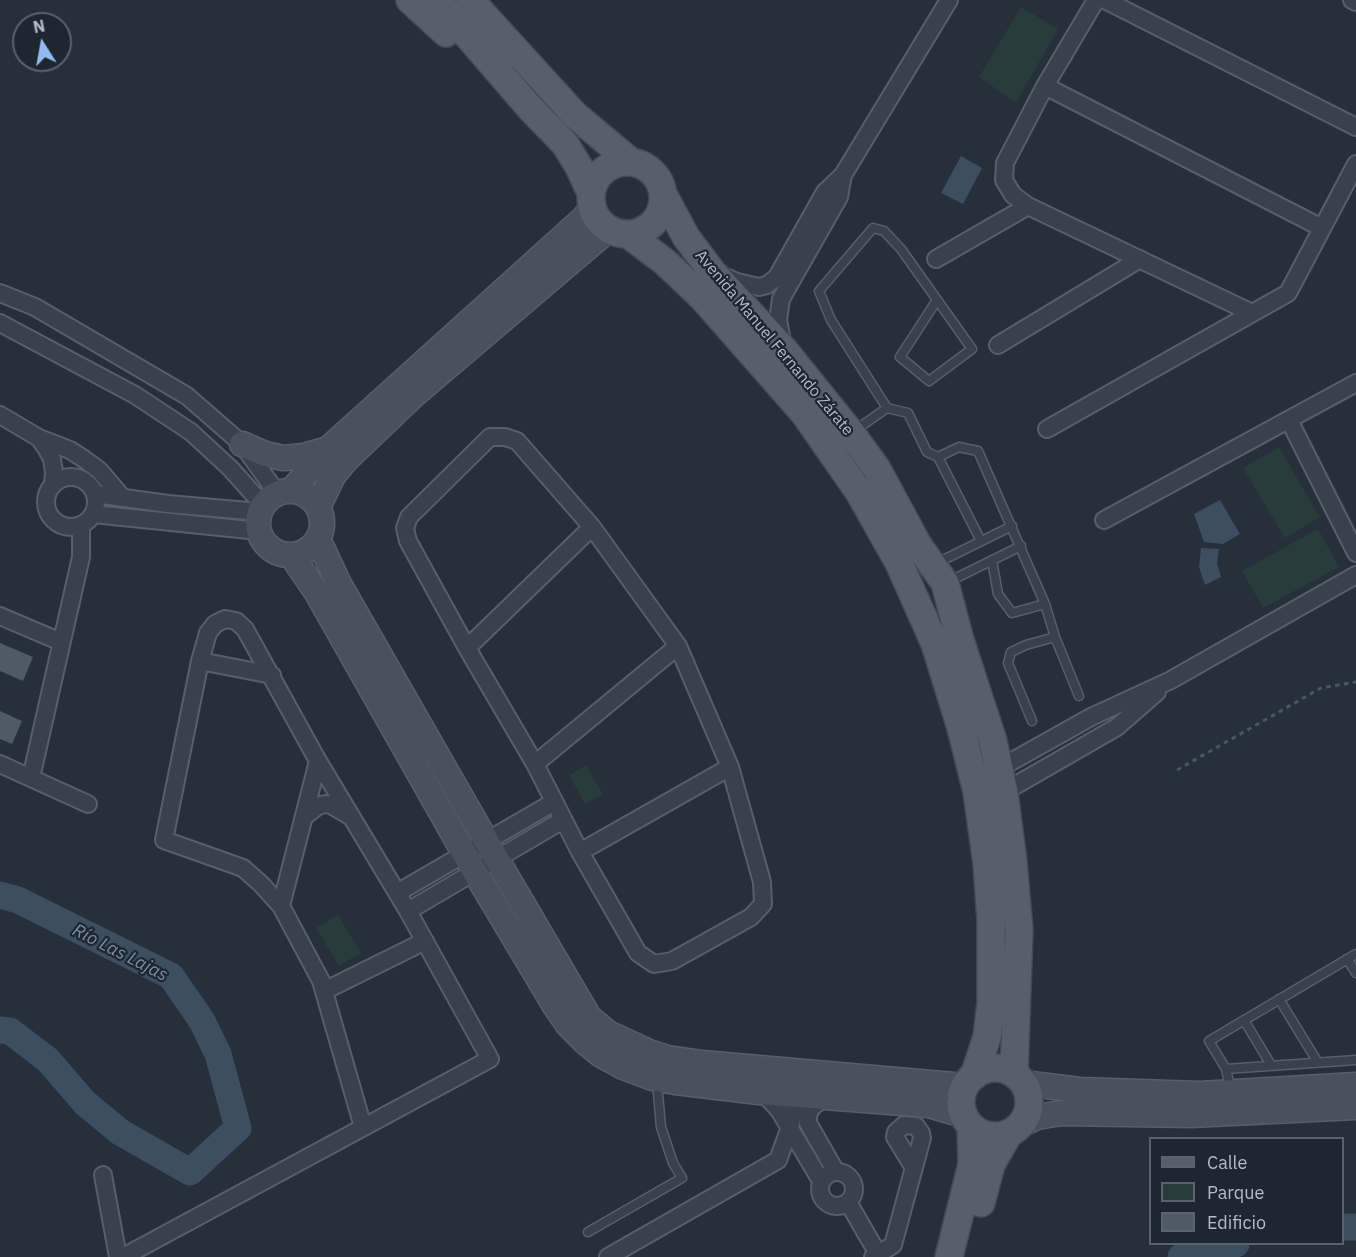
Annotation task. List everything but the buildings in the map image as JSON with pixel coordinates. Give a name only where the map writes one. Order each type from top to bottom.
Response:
[{"type":"main road","points":[[410,0],[530,108]]},
{"type":"main road","points":[[437,0],[530,108],[565,144],[579,167],[595,217],[618,232],[641,232],[651,226],[663,207],[664,196],[657,177],[641,165],[631,162],[602,140],[550,88],[470,0]]},
{"type":"main road","points":[[483,0],[550,88]]},
{"type":"main road","points":[[591,200],[594,181],[601,172],[620,163],[631,162]]},
{"type":"main road","name":"Avenida Manuel Fernando Zárate","points":[[664,196],[686,237],[713,273],[784,350],[851,433],[877,469],[918,545],[938,575],[1002,780],[1019,930],[1019,1079]]},
{"type":"main road","name":"Avenida Manuel Fernando Zárate","points":[[618,232],[665,262],[703,298],[804,413],[859,492],[888,542],[935,644],[961,728],[977,792],[987,864],[991,931],[990,1003],[987,1037],[970,1081]]},
{"type":"main road","points":[[949,1257],[972,1164],[967,1120],[961,1105],[970,1081],[994,1068],[1004,1070],[1019,1079],[1028,1093],[1029,1104],[1026,1115],[991,1165],[968,1257]]},
{"type":"main road","points":[[967,1120],[988,1136],[999,1136],[1015,1129]]},
{"type":"street","points":[[784,350],[778,320],[777,277],[825,192],[843,175],[950,0]]},
{"type":"street","points":[[1096,0],[1045,86],[1005,163],[1004,180],[1013,195],[1028,206],[1252,313]]},
{"type":"street","points":[[1105,0],[1356,127]]},
{"type":"street","points":[[1045,86],[1322,228]]},
{"type":"street","points":[[1047,429],[1288,292],[1356,164]]},
{"type":"street","points":[[39,438],[52,459],[54,472],[53,484],[46,498],[49,513],[54,520],[66,526],[87,519],[185,524],[270,506],[302,493],[312,499],[318,507],[322,518],[322,528],[311,547],[302,553],[280,554],[263,541],[270,506],[328,449],[584,218],[591,200]]},
{"type":"street","points":[[936,259],[1028,206]]},
{"type":"street","points":[[318,507],[333,476],[346,460],[414,395],[618,232]]},
{"type":"street","points":[[998,345],[1140,259]]},
{"type":"street","points":[[713,273],[759,287],[778,286]]},
{"type":"street","points":[[0,293],[34,307],[187,396],[242,444],[265,454],[283,458],[304,456],[328,449]]},
{"type":"street","points":[[0,323],[135,395],[191,432],[270,506]]},
{"type":"street","points":[[1104,520],[1356,383]]},
{"type":"street","points":[[0,415],[39,438],[84,459],[99,470],[123,498]]},
{"type":"street","points":[[1289,420],[1356,553]]},
{"type":"street","points":[[490,437],[504,437],[517,441],[592,527],[678,646],[730,767],[762,882],[763,904],[751,917],[672,962],[654,964],[638,953],[580,852],[535,764],[408,541],[405,528],[409,517],[490,437]]},
{"type":"street","points":[[242,444],[270,506]]},
{"type":"street","points":[[31,778],[81,557],[87,519],[96,501],[84,459]]},
{"type":"street","points":[[53,484],[67,477],[75,477],[92,489],[123,498],[214,508],[270,506]]},
{"type":"street","points":[[214,508],[225,505],[233,498],[238,488],[238,477]]},
{"type":"street","points":[[185,524],[187,506]]},
{"type":"street","points":[[467,648],[592,527]]},
{"type":"street","points":[[318,538],[339,584],[491,850],[590,1017],[608,1033],[628,1043],[658,1067],[759,1092],[773,1102],[829,1177]]},
{"type":"street","points":[[291,555],[322,604],[469,863],[555,1006],[568,1025],[601,1055],[623,1067],[702,1063],[798,1083],[831,1096],[929,1105],[967,1120]]},
{"type":"street","points":[[1002,780],[1091,717],[1171,680],[1356,575]]},
{"type":"street","points":[[0,616],[61,642]]},
{"type":"street","points":[[123,1257],[490,1059],[408,911],[318,760],[245,629],[236,621],[225,619],[215,624],[208,633],[200,661],[164,840],[243,868],[281,906],[321,981],[363,1127]]},
{"type":"street","points":[[535,764],[678,646]]},
{"type":"street","points":[[200,661],[272,675]]},
{"type":"street","points":[[1002,780],[1117,727],[1171,680]]},
{"type":"street","points":[[281,906],[318,760]]},
{"type":"street","points":[[0,764],[88,804]]},
{"type":"street","points":[[580,852],[730,767]]},
{"type":"street","points":[[408,911],[469,863],[491,850],[554,802]]},
{"type":"street","points":[[304,817],[318,806],[325,804],[339,808],[352,817]]},
{"type":"street","points":[[491,850],[563,820]]},
{"type":"street","points":[[397,892],[469,863]]},
{"type":"street","points":[[324,991],[425,941]]},
{"type":"street","points":[[1019,1079],[1080,1090],[1200,1094],[1229,1080],[1356,1085]]},
{"type":"street","points":[[759,1092],[798,1083],[970,1081]]},
{"type":"street","points":[[608,1257],[778,1160],[790,1127],[798,1083]]},
{"type":"street","points":[[829,1177],[808,1123],[808,1115],[812,1107],[831,1096]]},
{"type":"street","points":[[1015,1129],[1037,1117],[1061,1113],[1191,1115],[1356,1107]]},
{"type":"street","points":[[848,1202],[875,1255],[893,1245],[914,1168]]},
{"type":"street","points":[[103,1175],[118,1257]]},
{"type":"street","points":[[846,1175],[852,1183],[853,1193],[848,1202],[837,1206],[826,1202],[820,1192],[829,1177],[846,1175]]},
{"type":"lane","points":[[937,300],[900,357],[929,381],[972,348],[901,249],[884,231],[873,228],[819,291],[831,320],[887,408],[908,413],[927,452],[938,457],[981,542]]},
{"type":"lane","points":[[851,433],[887,408]]},
{"type":"lane","points":[[938,457],[959,447],[978,451],[1045,604],[1055,637],[1079,696]]},
{"type":"lane","points":[[938,575],[981,542],[1012,526]]},
{"type":"lane","points":[[938,575],[992,560],[1021,546]]},
{"type":"lane","points":[[992,560],[998,594],[1012,613],[1045,604]]},
{"type":"lane","points":[[1032,721],[1008,663],[1011,652],[1055,637]]},
{"type":"lane","points":[[1356,954],[1209,1041],[1229,1080],[1271,1065],[1356,1060]]},
{"type":"lane","points":[[1347,959],[1356,973]]},
{"type":"lane","points":[[1280,999],[1317,1061]]},
{"type":"lane","points":[[1244,1020],[1271,1065]]},
{"type":"lane","points":[[588,1232],[682,1178],[673,1163],[661,1127],[658,1067]]},
{"type":"path","points":[[1177,770],[1321,688],[1356,682]]},
{"type":"green space","points":[[1021,7],[1058,29],[1016,103],[979,77]]},
{"type":"green space","points":[[1279,447],[1320,517],[1285,538],[1243,468]]},
{"type":"green space","points":[[1318,529],[1339,567],[1263,608],[1242,571]]},
{"type":"green space","points":[[586,765],[603,794],[585,804],[569,775]]},
{"type":"green space","points":[[338,915],[361,953],[339,966],[316,928]]},
{"type":"water","points":[[961,156],[982,168],[963,204],[941,193]]},
{"type":"water","points":[[1220,500],[1240,534],[1223,544],[1204,542],[1194,514]]},
{"type":"water","points":[[1201,548],[1219,549],[1217,563],[1221,577],[1205,585],[1199,567]]},
{"type":"waterway","name":"Río Las Lajas","points":[[0,895],[18,900],[171,976],[202,1021],[218,1054],[238,1128],[190,1172],[120,1132],[85,1103],[48,1060],[10,1031],[0,1030]]},
{"type":"waterway","name":"Río Las Lajas","points":[[1344,1227],[1356,1227]]},
{"type":"waterway","name":"Río Las Lajas","points":[[1181,1257],[1232,1245]]}]
